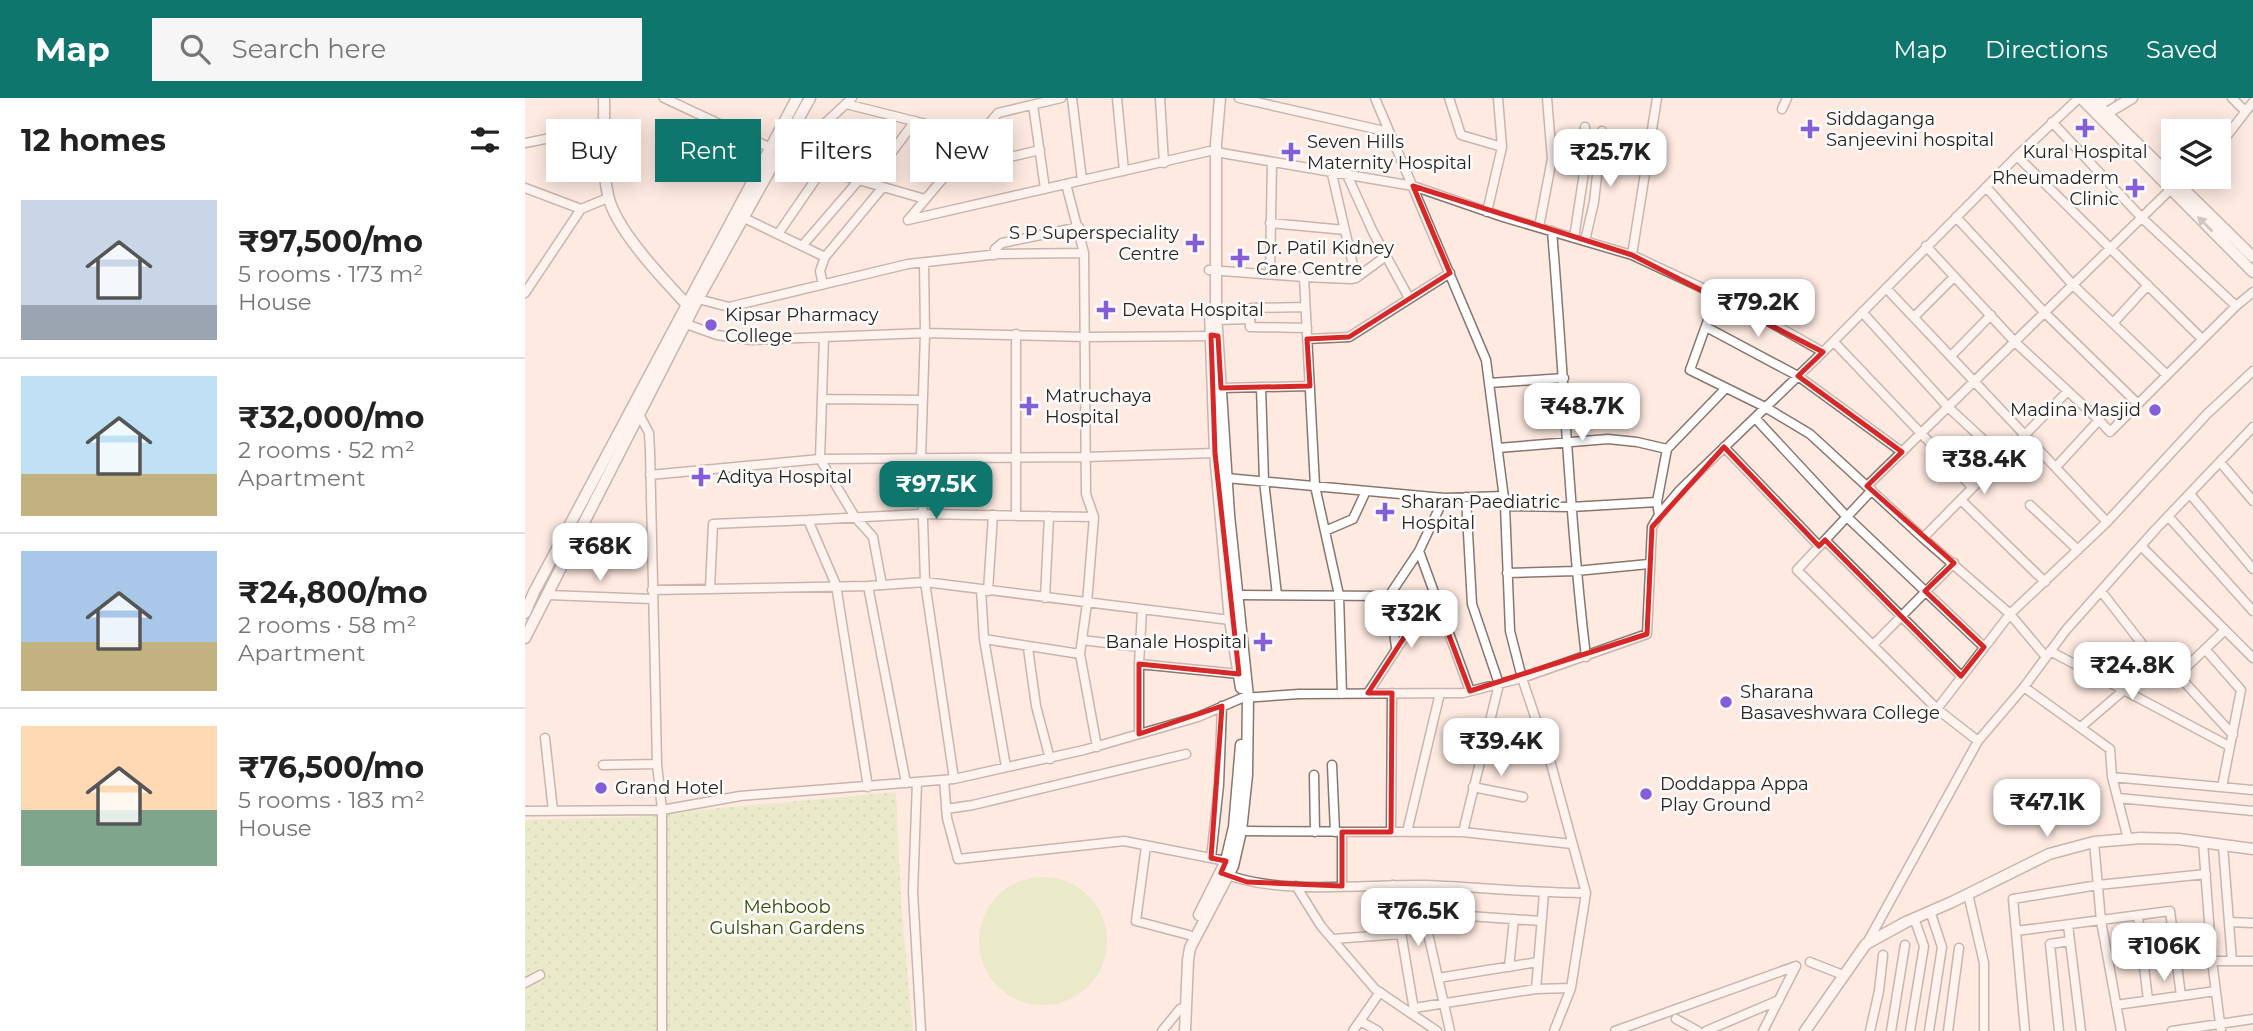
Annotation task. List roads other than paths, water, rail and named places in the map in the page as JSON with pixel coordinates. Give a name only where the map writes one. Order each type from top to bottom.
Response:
[{"type":"main road","points":[[604,98],[605,119]]},
{"type":"main road","points":[[525,613],[690,307],[797,98]]},
{"type":"main road","points":[[798,119],[810,98]]},
{"type":"main road","points":[[1183,1031],[1180,1009],[1184,952],[1189,935],[1225,874],[1234,827],[1245,697],[1230,620],[1215,453],[1213,98]]},
{"type":"main road","points":[[1213,152],[1220,98]]},
{"type":"main road","points":[[2080,98],[2093,104],[2161,173]]},
{"type":"main road","points":[[2093,104],[2110,98]]},
{"type":"main road","points":[[2103,115],[2132,98]]},
{"type":"main road","points":[[525,638],[686,324],[690,307],[698,299],[775,160]]},
{"type":"main road","points":[[606,182],[608,198],[622,224],[649,262],[690,307]]},
{"type":"main road","points":[[2177,189],[2253,257]]},
{"type":"main road","points":[[2177,189],[2253,272]]},
{"type":"main road","points":[[1183,1031],[1190,947],[1225,874],[1241,831],[1247,775],[1238,595],[1226,478],[1221,388],[1214,336],[1217,320],[1212,270]]},
{"type":"main road","points":[[1805,1031],[1866,944],[1914,918],[2049,855],[2094,842],[2128,839],[2179,839],[2253,849]]},
{"type":"street","points":[[664,98],[771,148]]},
{"type":"street","points":[[993,119],[998,113],[1061,98]]},
{"type":"street","points":[[1072,98],[1082,180]]},
{"type":"street","points":[[1117,98],[1124,172]]},
{"type":"street","points":[[1160,98],[1164,163]]},
{"type":"street","points":[[1239,98],[1389,132]]},
{"type":"street","points":[[1375,98],[1486,360],[1505,506],[1510,631],[1586,893],[1571,988],[1554,1031]]},
{"type":"street","points":[[1449,98],[1461,135],[1502,147]]},
{"type":"street","points":[[1487,212],[1502,147],[1498,98]]},
{"type":"street","points":[[1539,228],[1552,159],[1547,98]]},
{"type":"street","points":[[1632,255],[1657,98]]},
{"type":"street","points":[[1782,110],[1787,98]]},
{"type":"street","points":[[525,811],[662,810],[740,796],[954,779],[1097,747],[1198,717],[1245,697],[1470,691],[1522,678],[1647,634],[1652,527],[1659,515],[1679,491],[1823,352],[2017,156],[2080,98]]},
{"type":"street","points":[[2232,98],[2245,111]]},
{"type":"street","points":[[830,119],[849,101],[910,119]]},
{"type":"street","points":[[2231,130],[2253,102]]},
{"type":"street","points":[[1033,105],[1045,189]]},
{"type":"street","points":[[2052,122],[2141,217],[2235,306]]},
{"type":"street","points":[[1574,238],[1587,153],[1585,127]]},
{"type":"street","points":[[869,183],[910,128]]},
{"type":"street","points":[[1585,241],[1594,202],[1602,131]]},
{"type":"street","points":[[525,144],[546,140]]},
{"type":"street","points":[[1013,156],[1039,150]]},
{"type":"street","points":[[940,182],[908,220],[1213,152],[1413,186],[1487,212],[1632,255],[1717,295],[1823,352]]},
{"type":"street","points":[[2017,156],[2202,339]]},
{"type":"street","points":[[1270,274],[1272,162]]},
{"type":"street","points":[[1332,174],[1356,278]]},
{"type":"street","points":[[1347,176],[1409,298]]},
{"type":"street","points":[[778,234],[814,182]]},
{"type":"street","points":[[802,246],[857,182]]},
{"type":"street","points":[[866,182],[925,199]]},
{"type":"street","points":[[1066,184],[1084,253],[1087,337],[1086,494],[1094,517],[1080,654],[1097,747]]},
{"type":"street","points":[[823,284],[820,271],[825,257],[883,187]]},
{"type":"street","points":[[1986,187],[2072,284],[2167,375]]},
{"type":"street","points":[[525,188],[581,209]]},
{"type":"street","points":[[1978,741],[1937,709],[1797,570],[1847,517],[1902,452],[2141,217],[2177,189]]},
{"type":"street","points":[[525,293],[581,209],[608,198]]},
{"type":"street","points":[[1956,217],[2044,312],[2138,404]]},
{"type":"street","points":[[744,218],[825,257]]},
{"type":"street","points":[[1270,223],[1345,230]]},
{"type":"street","points":[[994,255],[995,248],[1002,243],[1079,227]]},
{"type":"street","points":[[1552,231],[1576,571],[1586,657]]},
{"type":"street","points":[[1927,246],[2015,342],[2110,432],[2235,306],[2253,292]]},
{"type":"street","points":[[698,299],[729,307],[908,264],[994,255],[1084,253]]},
{"type":"street","points":[[1212,270],[1351,279],[1386,256]]},
{"type":"street","points":[[924,263],[921,457],[925,582],[954,779]]},
{"type":"street","points":[[1307,339],[1349,337],[1450,273]]},
{"type":"street","points":[[1914,317],[1954,276]]},
{"type":"street","points":[[1304,277],[1315,486],[1339,595],[1342,694]]},
{"type":"street","points":[[2113,322],[2148,285]]},
{"type":"street","points":[[1886,288],[2107,522]]},
{"type":"street","points":[[1717,295],[1690,370],[1765,407],[1810,434],[2010,614],[2048,654],[2124,690],[2229,746]]},
{"type":"street","points":[[1305,307],[1251,308],[1250,327],[1307,328]]},
{"type":"street","points":[[1862,312],[1948,407],[2002,457]]},
{"type":"street","points":[[1951,356],[1990,315]]},
{"type":"street","points":[[1217,320],[1250,319]]},
{"type":"street","points":[[686,324],[717,335],[751,340],[925,333],[1087,337],[1214,336]]},
{"type":"street","points":[[1706,327],[1798,376],[1902,452]]},
{"type":"street","points":[[1016,334],[1016,516]]},
{"type":"street","points":[[824,337],[820,459],[855,517],[873,537],[882,585]]},
{"type":"street","points":[[1833,342],[1972,487]]},
{"type":"street","points":[[1937,709],[2010,614],[2107,522],[2207,414],[2253,371]]},
{"type":"street","points":[[1489,383],[1564,378]]},
{"type":"street","points":[[1221,388],[1310,386]]},
{"type":"street","points":[[1261,387],[1265,481],[1277,595]]},
{"type":"street","points":[[1659,515],[1657,502],[1667,449],[1725,388]]},
{"type":"street","points":[[1923,538],[2068,391]]},
{"type":"street","points":[[822,399],[923,400]]},
{"type":"street","points":[[639,414],[649,433],[657,764],[662,810],[662,1031]]},
{"type":"street","points":[[1755,418],[1847,517],[1984,647]]},
{"type":"street","points":[[2056,467],[2099,419]]},
{"type":"street","points":[[1866,944],[1978,741],[2024,687],[2066,630],[2168,516],[2251,434]]},
{"type":"street","points":[[1498,448],[1608,439],[1667,449]]},
{"type":"street","points":[[1724,447],[1961,676]]},
{"type":"street","points":[[650,475],[820,459],[1215,453]]},
{"type":"street","points":[[2220,462],[2253,501]]},
{"type":"street","points":[[1226,478],[1444,498],[1504,496]]},
{"type":"street","points":[[1325,531],[1353,519],[1366,491]]},
{"type":"street","points":[[2190,494],[2253,569]]},
{"type":"street","points":[[1463,832],[1499,684],[1472,604],[1466,497]]},
{"type":"street","points":[[1396,647],[1389,596],[1419,551],[1444,498]]},
{"type":"street","points":[[1961,500],[2045,582]]},
{"type":"street","points":[[1505,506],[1571,507],[1657,502]]},
{"type":"street","points":[[2030,505],[2078,550]]},
{"type":"street","points":[[710,588],[713,524],[922,514],[1094,517]]},
{"type":"street","points":[[993,515],[984,590],[985,639],[1006,767]]},
{"type":"street","points":[[1045,598],[1049,516]]},
{"type":"street","points":[[2168,516],[2253,611]]},
{"type":"street","points":[[808,520],[836,585],[868,787]]},
{"type":"street","points":[[2141,546],[2253,658]]},
{"type":"street","points":[[1419,551],[1470,691]]},
{"type":"street","points":[[1873,645],[1954,563]]},
{"type":"street","points":[[1507,573],[1576,571],[1649,564]]},
{"type":"street","points":[[548,595],[652,594],[710,588],[868,586],[925,582],[1230,620]]},
{"type":"street","points":[[868,586],[906,783]]},
{"type":"street","points":[[2101,591],[2146,649],[2178,676],[2233,735]]},
{"type":"street","points":[[1368,694],[1433,593]]},
{"type":"street","points":[[1238,595],[1389,596]]},
{"type":"street","points":[[1139,734],[1142,610]]},
{"type":"street","points":[[2178,676],[2225,630]]},
{"type":"street","points":[[985,639],[1028,648],[1080,654]]},
{"type":"street","points":[[1082,640],[1140,647]]},
{"type":"street","points":[[1028,648],[1036,706],[1050,759]]},
{"type":"street","points":[[2082,726],[2124,690],[2146,649]]},
{"type":"street","points":[[2205,649],[2241,690],[2222,787]]},
{"type":"street","points":[[1139,664],[1239,674]]},
{"type":"street","points":[[2024,687],[2082,726],[2110,749],[2112,777],[2128,839]]},
{"type":"street","points":[[1391,832],[1392,693]]},
{"type":"street","points":[[1407,832],[1440,693]]},
{"type":"street","points":[[1211,858],[1219,785],[1222,706]]},
{"type":"street","points":[[545,738],[553,811]]},
{"type":"street","points":[[946,809],[973,805],[1186,754]]},
{"type":"street","points":[[603,765],[657,764]]},
{"type":"street","points":[[1332,765],[1342,886]]},
{"type":"street","points":[[1314,775],[1315,832]]},
{"type":"street","points":[[2112,777],[2253,790]]},
{"type":"street","points":[[944,780],[946,809],[957,858],[1124,841],[1226,861]]},
{"type":"street","points":[[917,782],[913,892],[921,1031]]},
{"type":"street","points":[[1473,787],[1523,797]]},
{"type":"street","points":[[2117,797],[2253,811]]},
{"type":"street","points":[[1241,831],[1463,832],[1572,844]]},
{"type":"street","points":[[2094,842],[2101,921],[2121,1031]]},
{"type":"street","points":[[2203,842],[2220,1027]]},
{"type":"street","points":[[1146,846],[1136,921],[1189,935]]},
{"type":"street","points":[[2223,846],[2232,961]]},
{"type":"street","points":[[1225,874],[1261,884],[1296,886],[1425,885],[1586,893]]},
{"type":"street","points":[[2025,1031],[2013,899],[2098,885],[2206,874]]},
{"type":"street","points":[[1425,885],[1425,913],[1450,1031]]},
{"type":"street","points":[[1296,886],[1333,939],[1380,992],[1414,1012],[1437,1031]]},
{"type":"street","points":[[1393,886],[1414,1012]]},
{"type":"street","points":[[1536,989],[1544,893]]},
{"type":"street","points":[[1968,894],[1984,963],[1984,1031]]},
{"type":"street","points":[[1929,1031],[1942,947],[1930,911]]},
{"type":"street","points":[[2016,931],[2170,911],[2181,996]]},
{"type":"street","points":[[1425,913],[1541,921]]},
{"type":"street","points":[[2138,916],[2148,1000]]},
{"type":"street","points":[[1910,1031],[1924,946],[1914,918]]},
{"type":"street","points":[[1509,967],[1514,919]]},
{"type":"street","points":[[2229,922],[2253,923]]},
{"type":"street","points":[[2068,925],[2081,1031]]},
{"type":"street","points":[[1333,939],[1401,934]]},
{"type":"street","points":[[2059,1031],[2050,944],[2070,941]]},
{"type":"street","points":[[1891,1031],[1905,945]]},
{"type":"street","points":[[1948,1031],[1959,948]]},
{"type":"street","points":[[1870,1031],[1883,956]]},
{"type":"street","points":[[2212,961],[2253,961]]},
{"type":"street","points":[[1438,978],[1538,962]]},
{"type":"street","points":[[1810,962],[1843,975]]},
{"type":"street","points":[[1615,1031],[1796,966],[1763,1031]]},
{"type":"street","points":[[525,983],[540,975]]},
{"type":"street","points":[[1414,1012],[1443,1002],[1536,989],[1571,988]]},
{"type":"street","points":[[2116,1005],[2216,991]]},
{"type":"street","points":[[1353,1031],[1380,992]]},
{"type":"street","points":[[1706,1031],[1779,1000]]},
{"type":"street","points":[[1162,1031],[1180,1009]]},
{"type":"street","points":[[1676,1019],[1698,1031]]},
{"type":"street","points":[[2172,1031],[2220,1027],[2253,1019]]},
{"type":"street","points":[[1360,1021],[1378,1031]]},
{"type":"place","name":"Kural Hospital","points":[[2085,128]]},
{"type":"place","name":"Siddaganga Sanjeevini hospital","points":[[1810,129]]},
{"type":"place","name":"Seven Hills Maternity Hospital","points":[[1291,152]]},
{"type":"place","name":"Rheumaderm Clinic","points":[[2135,188]]},
{"type":"place","name":"S P Superspeciality Centre","points":[[1195,243]]},
{"type":"place","name":"Dr. Patil Kidney Care Centre","points":[[1240,258]]},
{"type":"place","name":"Devata Hospital","points":[[1106,310]]},
{"type":"place","name":"Kipsar Pharmacy College","points":[[711,325]]},
{"type":"place","name":"Matruchaya Hospital","points":[[1029,406]]},
{"type":"place","name":"Madina Masjid","points":[[2155,410]]},
{"type":"place","name":"Aditya Hospital","points":[[701,477]]},
{"type":"place","name":"Sharan Paediatric Hospital","points":[[1385,512]]},
{"type":"place","name":"Banale Hospital","points":[[1263,642]]},
{"type":"place","name":"Sharana Basaveshwara College","points":[[1726,702]]},
{"type":"place","name":"Grand Hotel","points":[[601,788]]},
{"type":"place","name":"Doddappa Appa Play Ground","points":[[1646,794]]},
{"type":"park label","name":"Mehboob Gulshan Gardens","points":[[787,917]]}]
